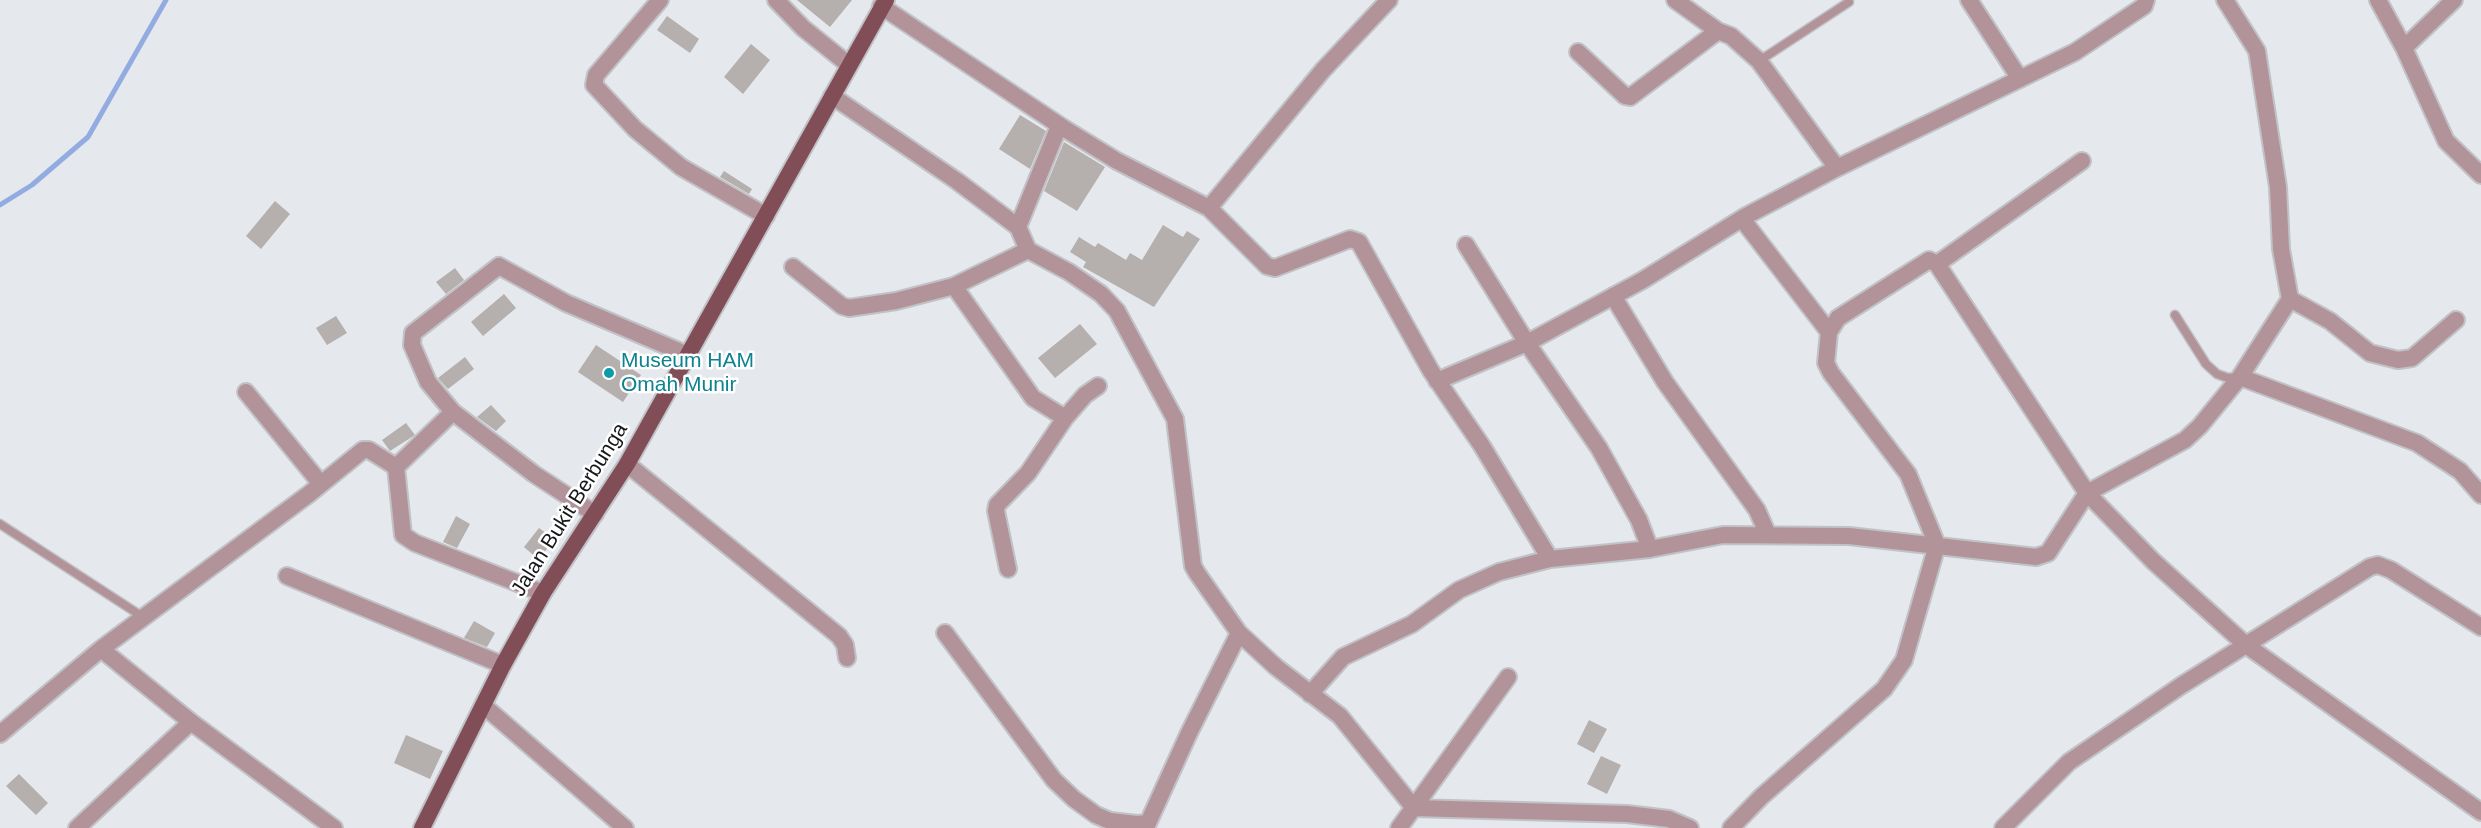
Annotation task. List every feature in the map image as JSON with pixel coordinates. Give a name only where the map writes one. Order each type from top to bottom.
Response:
[{"type":"main road","name":"Jalan Bukit Berbunga","points":[[423,828],[503,665],[543,593],[627,464],[883,3]]},
{"type":"street","points":[[660,0],[596,75],[594,85],[635,129],[681,167],[766,216]]},
{"type":"street","points":[[776,0],[802,28],[849,65]]},
{"type":"street","points":[[1209,208],[1323,70],[1389,0]]},
{"type":"street","points":[[1675,0],[1718,31],[1731,36],[1759,61],[1837,168]]},
{"type":"street","points":[[1969,0],[2020,79]]},
{"type":"street","points":[[1437,381],[1527,343],[1742,219],[1837,168],[2075,52],[2144,6],[2146,0]]},
{"type":"street","points":[[1310,694],[1343,657],[1412,624],[1459,590],[1499,572],[1550,559],[1650,549],[1723,534],[1849,536],[2024,556],[2043,555],[2051,550],[2087,493],[2185,440],[2200,426],[2240,376],[2290,299],[2281,249],[2278,187],[2260,65],[2252,42],[2225,0]]},
{"type":"street","points":[[2378,0],[2404,48],[2446,141],[2481,175]]},
{"type":"street","points":[[2404,48],[2454,0]]},
{"type":"street","points":[[883,3],[1059,126],[1117,161],[1209,208],[1258,260],[1271,268],[1350,239],[1359,242],[1437,381],[1482,446],[1550,559]]},
{"type":"street","points":[[1578,52],[1625,96],[1630,97],[1718,31]]},
{"type":"street","points":[[832,96],[957,181],[1018,227],[1028,250],[1069,272],[1101,294],[1117,312],[1174,419],[1193,566],[1239,633],[1346,723],[1414,808],[1627,814],[1669,819],[1690,828]]},
{"type":"street","points":[[1018,227],[1059,126]]},
{"type":"street","points":[[1937,264],[2082,161]]},
{"type":"street","points":[[1742,219],[1829,332]]},
{"type":"street","points":[[1466,245],[1527,343],[1599,448],[1639,520],[1650,549]]},
{"type":"street","points":[[793,267],[845,308],[896,301],[954,286],[1028,250]]},
{"type":"street","points":[[1731,828],[1761,797],[1860,711],[1897,674],[1904,660],[1937,545],[1908,474],[1826,363],[1829,332],[1838,318],[1924,261],[1937,264],[2087,493],[2153,561],[2246,645],[2481,812]]},
{"type":"street","points":[[595,514],[534,474],[453,412],[428,382],[412,345],[411,337],[423,324],[496,266],[502,267],[566,303],[688,356]]},
{"type":"street","points":[[954,286],[1033,398],[1065,418]]},
{"type":"street","points":[[1612,296],[1665,382],[1757,510],[1768,535]]},
{"type":"street","points":[[2290,299],[2330,321],[2370,353],[2398,360],[2412,358],[2456,320]]},
{"type":"street","points":[[2240,376],[2417,442],[2460,471],[2481,495]]},
{"type":"street","points":[[1008,569],[996,511],[998,505],[1028,473],[1065,418],[1085,395],[1098,386]]},
{"type":"street","points":[[246,392],[321,484]]},
{"type":"street","points":[[396,467],[453,412]]},
{"type":"street","points":[[0,734],[101,649],[363,450],[369,450],[396,467]]},
{"type":"street","points":[[627,464],[839,636],[845,645],[848,658]]},
{"type":"street","points":[[396,467],[403,535],[414,543],[543,593]]},
{"type":"street","points":[[2002,828],[2069,762],[2246,645],[2370,567],[2378,565],[2391,570],[2481,627]]},
{"type":"street","points":[[287,576],[503,665]]},
{"type":"street","points":[[945,633],[1054,780],[1074,799],[1096,815],[1110,820],[1149,826],[1189,733],[1239,633]]},
{"type":"street","points":[[101,649],[192,722],[334,828]]},
{"type":"street","points":[[1399,828],[1508,677]]},
{"type":"street","points":[[484,706],[625,828]]},
{"type":"street","points":[[77,828],[192,722]]},
{"type":"lane","points":[[1759,61],[1849,2]]},
{"type":"lane","points":[[2175,315],[2206,364],[2217,374],[2228,378],[2240,376]]},
{"type":"lane","points":[[0,524],[143,617]]},
{"type":"building","points":[[797,0],[852,0],[830,27]]},
{"type":"building","points":[[667,16],[699,39],[690,53],[657,30]]},
{"type":"building","points":[[751,44],[770,60],[743,94],[724,77]]},
{"type":"building","points":[[1020,115],[1046,131],[1030,169],[999,149]]},
{"type":"building","points":[[1064,142],[1105,167],[1077,211],[1044,191]]},
{"type":"building","points":[[724,171],[752,189],[749,194],[720,177]]},
{"type":"building","points":[[275,201],[290,214],[261,249],[246,236]]},
{"type":"building","points":[[1163,225],[1183,237],[1187,231],[1200,239],[1154,307],[1083,267],[1086,262],[1070,252],[1079,237],[1095,247],[1098,243],[1126,260],[1130,253],[1142,260]]},
{"type":"building","points":[[455,268],[464,280],[446,294],[436,282]]},
{"type":"building","points":[[504,294],[516,308],[483,336],[471,322]]},
{"type":"building","points":[[336,316],[347,333],[327,345],[316,328]]},
{"type":"building","points":[[1080,324],[1097,344],[1055,378],[1038,358]]},
{"type":"building","name":"Museum HAM Omah Munir","points":[[596,345],[641,375],[623,402],[578,372]]},
{"type":"building","points":[[465,357],[474,369],[448,389],[438,378]]},
{"type":"building","points":[[491,405],[506,421],[496,431],[477,417]]},
{"type":"building","points":[[406,423],[415,435],[390,451],[382,440]]},
{"type":"building","points":[[456,516],[470,524],[457,548],[443,542]]},
{"type":"building","points":[[539,528],[554,539],[539,560],[524,547]]},
{"type":"building","points":[[474,621],[495,633],[487,647],[464,638]]},
{"type":"building","points":[[1589,720],[1607,729],[1594,753],[1577,744]]},
{"type":"building","points":[[406,735],[443,751],[430,779],[394,763]]},
{"type":"building","points":[[1601,756],[1621,765],[1607,794],[1587,784]]},
{"type":"building","points":[[19,774],[48,803],[36,815],[6,786]]},
{"type":"waterway","points":[[0,205],[32,185],[88,137],[166,0]]},
{"type":"place","name":"Museum HAM Omah Munir","points":[[609,373]]}]
